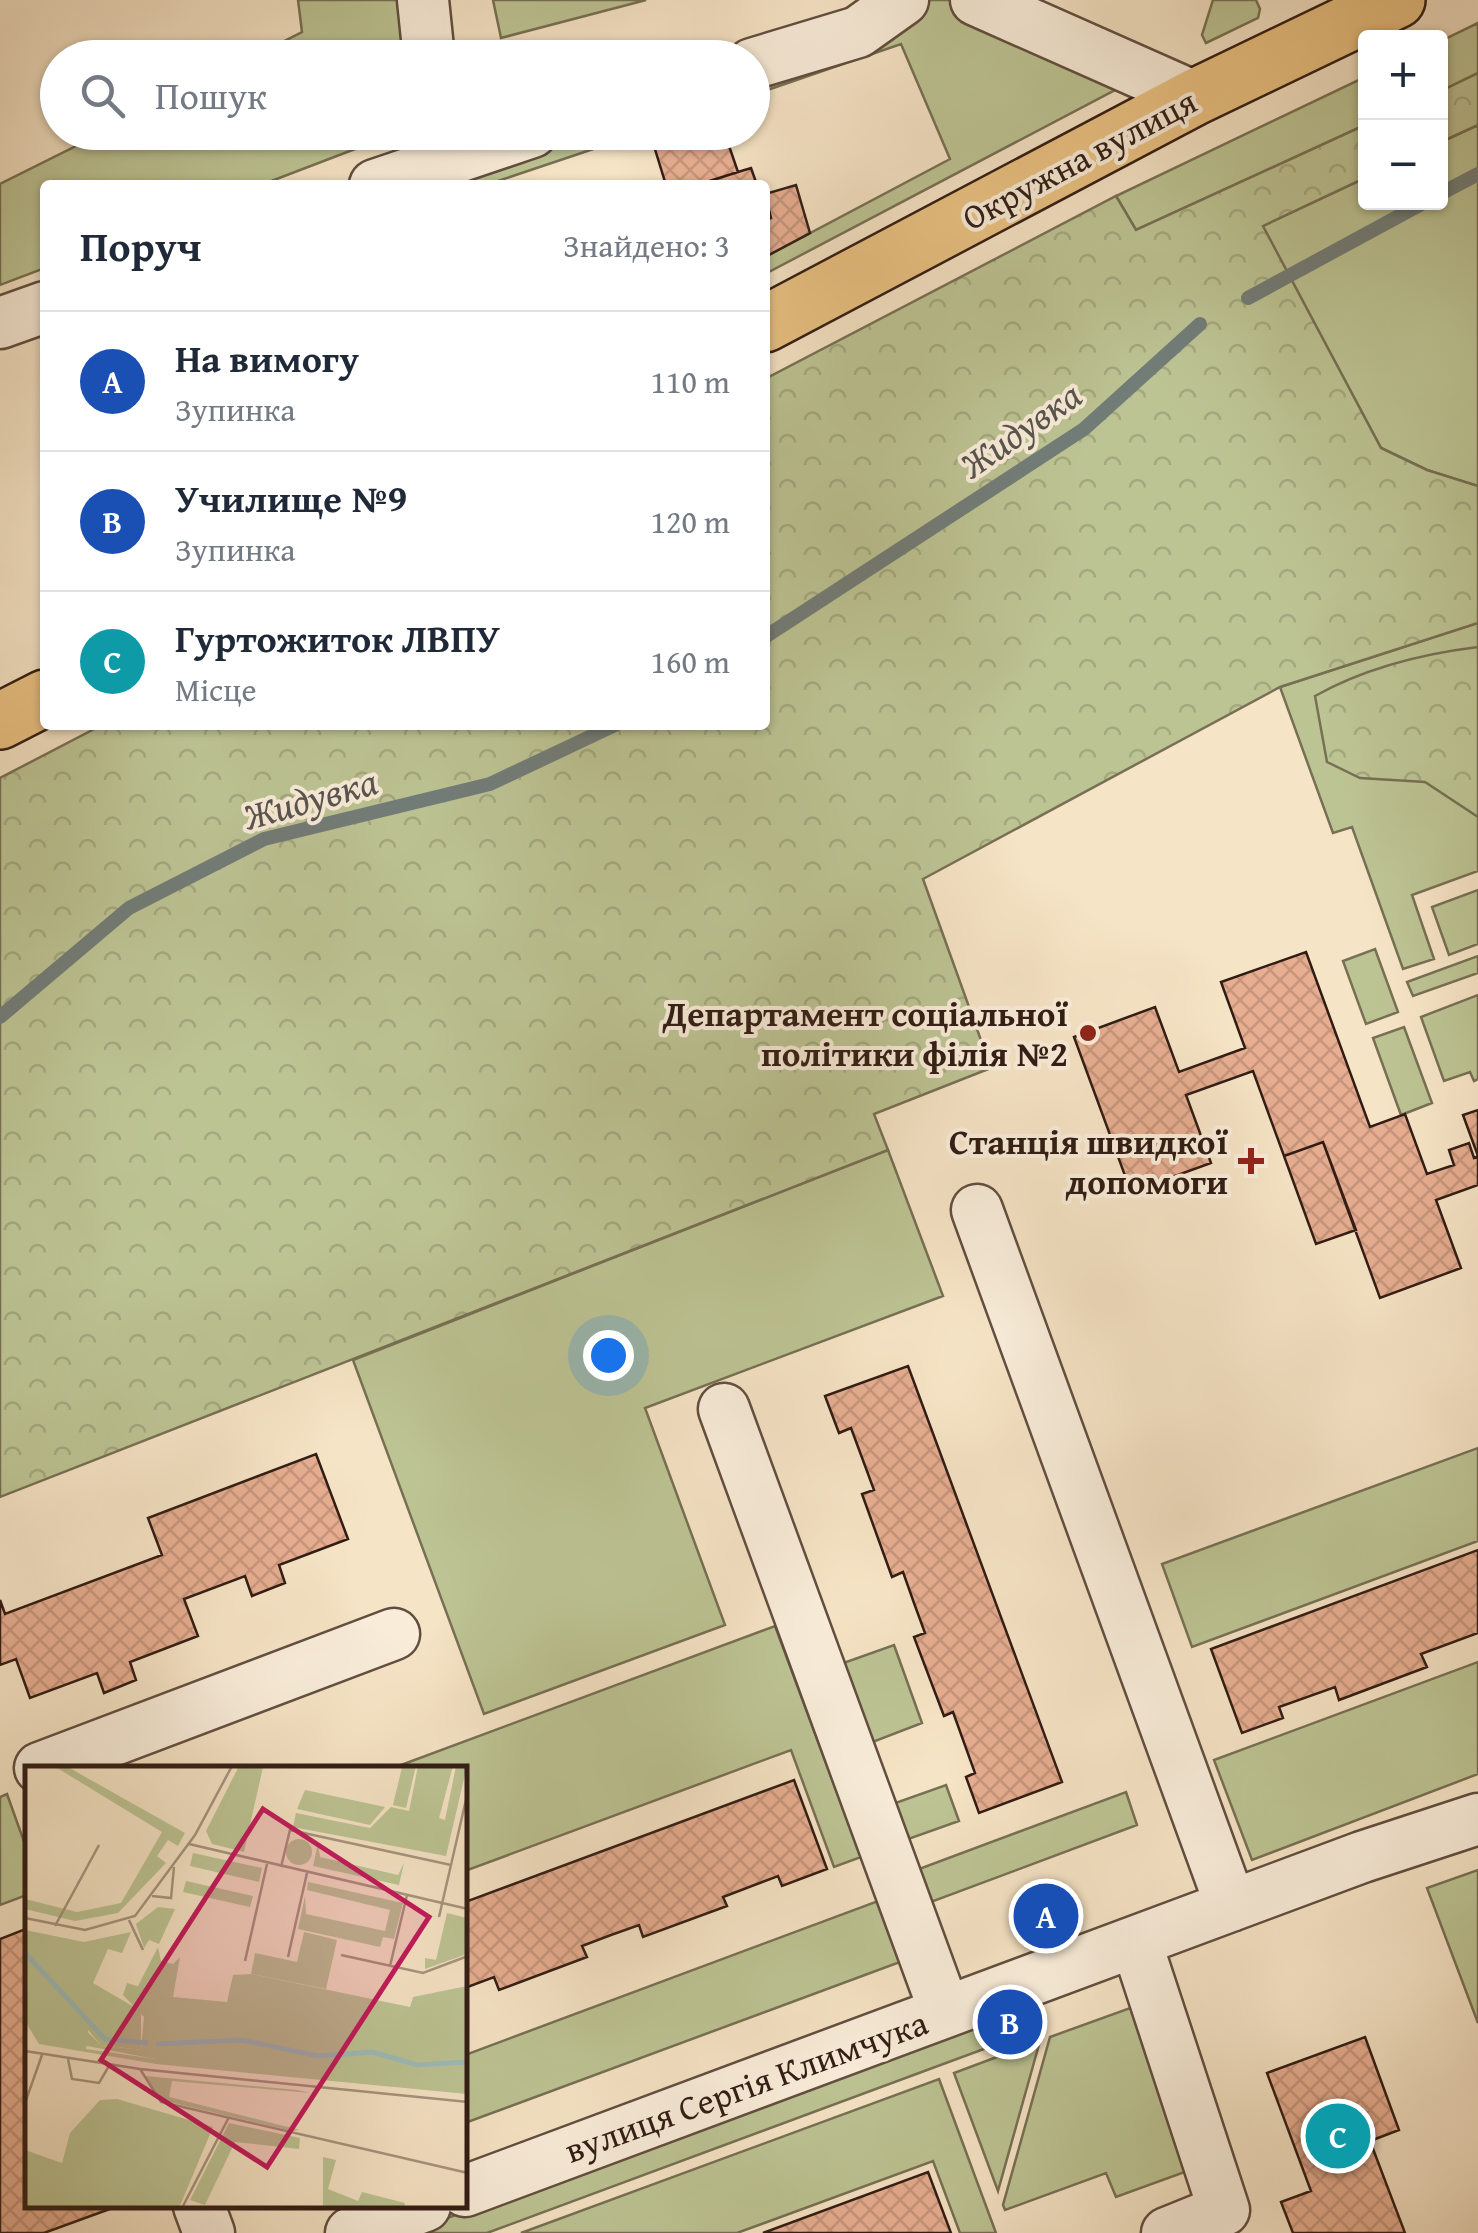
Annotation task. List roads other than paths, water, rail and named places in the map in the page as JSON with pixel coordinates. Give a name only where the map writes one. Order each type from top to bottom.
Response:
[{"type":"main road","name":"Окружна вулиця","points":[[770,321],[1196,97],[1397,0]]},
{"type":"main road","points":[[0,721],[40,701]]},
{"type":"street","points":[[423,0],[426,40]]},
{"type":"street","points":[[770,59],[858,32],[903,0]]},
{"type":"street","points":[[976,0],[1196,97]]},
{"type":"street","points":[[383,180],[433,150]]},
{"type":"street","points":[[0,323],[40,309]]},
{"type":"street","points":[[977,1210],[1231,1906]]},
{"type":"street","points":[[724,1410],[945,2012]]},
{"type":"street","points":[[47,1766],[394,1634]]},
{"type":"street","points":[[0,1783],[25,1773]]},
{"type":"street","name":"вулиця Сергія Климчука","points":[[468,2189],[1362,1857],[1478,1819]]},
{"type":"street","points":[[1136,1942],[1224,2210],[1167,2233]]},
{"type":"street","points":[[201,2208],[209,2233]]},
{"type":"street","points":[[351,2233],[420,2208]]},
{"type":"waterway","name":"Жидувка","points":[[1448,190],[1478,174]]},
{"type":"waterway","name":"Жидувка","points":[[1248,298],[1410,210]]},
{"type":"waterway","name":"Жидувка","points":[[770,634],[1084,429],[1200,324]]},
{"type":"waterway","name":"Жидувка","points":[[0,1017],[129,908],[264,839],[490,784],[604,730]]},
{"type":"place","name":"Департамент соціальної політики філія №2","points":[[1088,1033]]},
{"type":"place","name":"Станція швидкої допомоги","points":[[1251,1161]]},
{"type":"place","name":"На вимогу","points":[[1046,1916]]},
{"type":"place","name":"Училище №9","points":[[1010,2022]]},
{"type":"place","name":"Гуртожиток ЛВПУ","points":[[1338,2136]]}]
